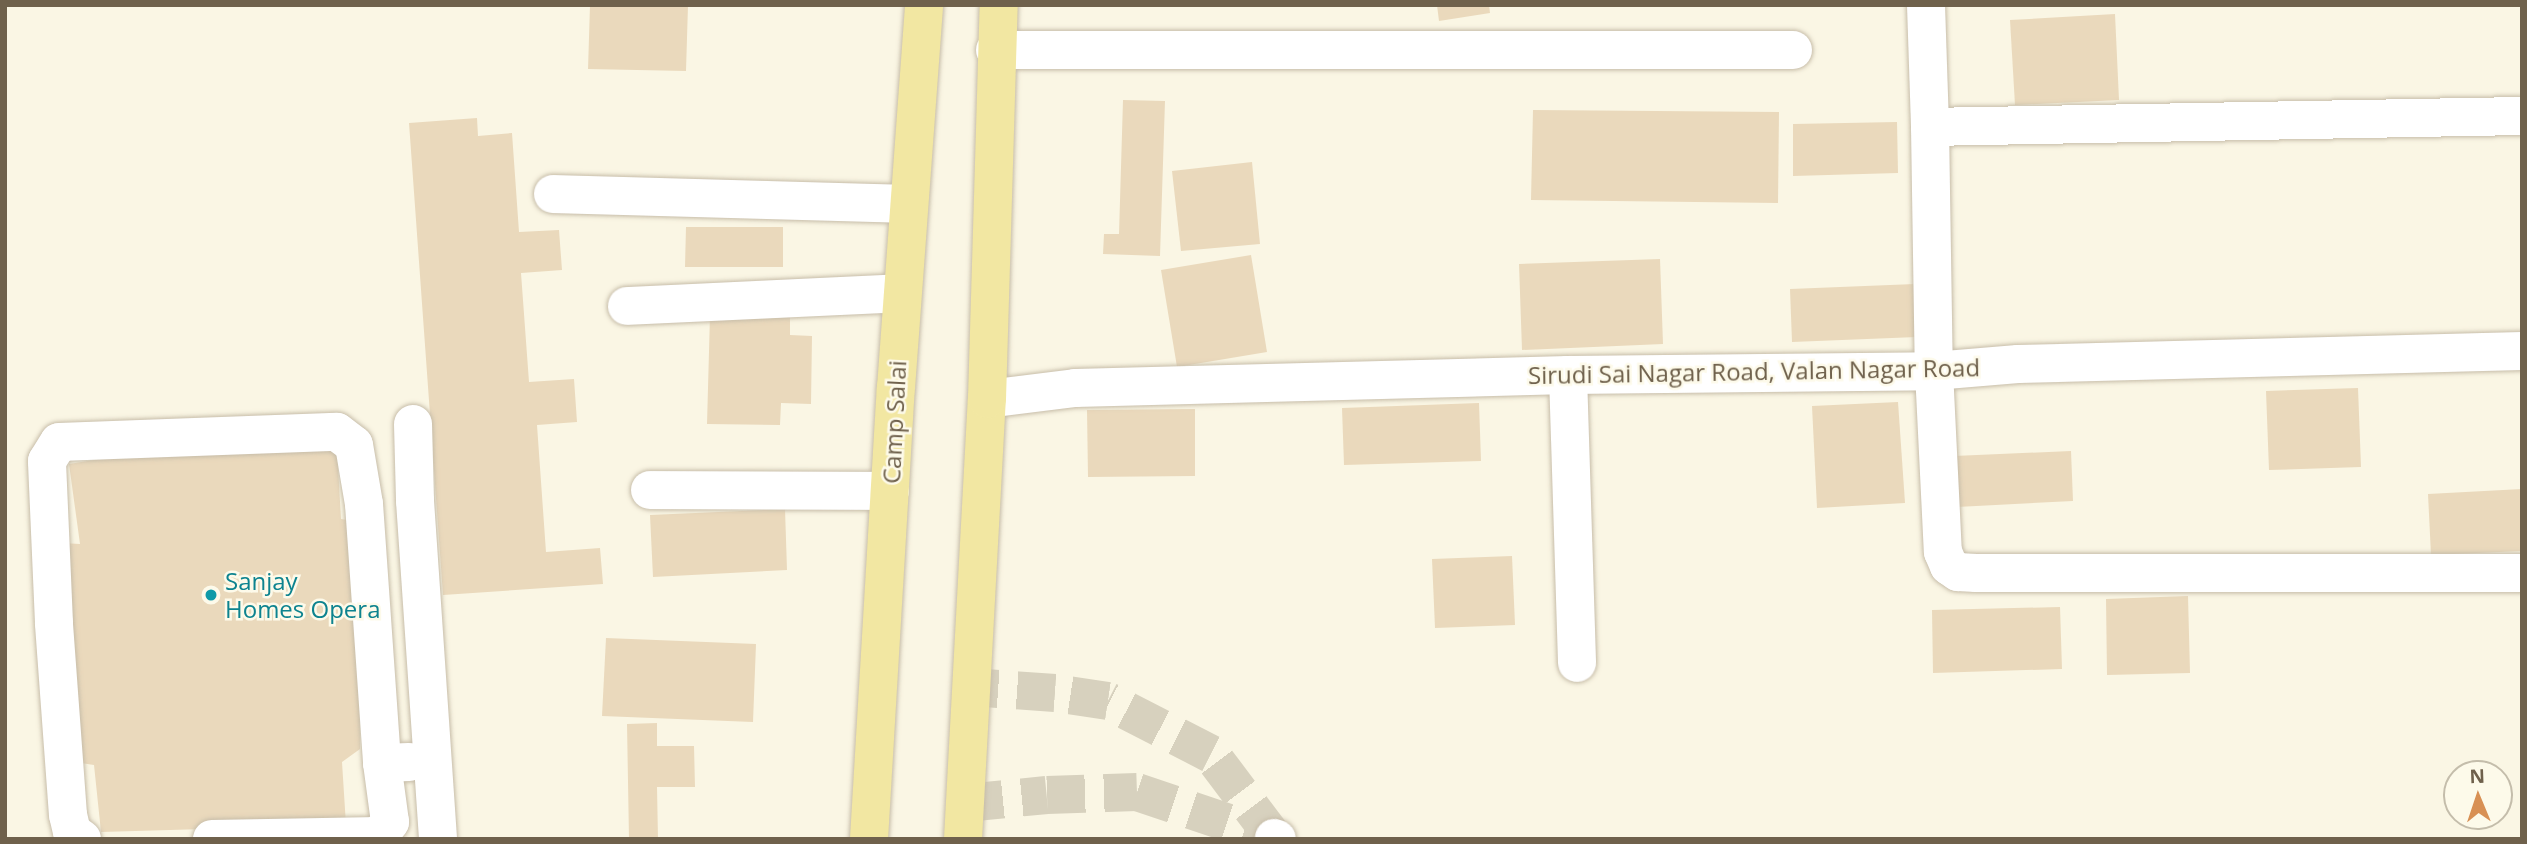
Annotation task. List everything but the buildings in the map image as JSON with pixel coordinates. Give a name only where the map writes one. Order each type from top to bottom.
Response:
[{"type":"main road","name":"Camp Salai","points":[[869,839],[902,293],[923,5]]},
{"type":"main road","points":[[962,839],[987,399],[995,50],[999,5]]},
{"type":"street","points":[[1926,5],[1934,371],[1944,560],[1958,572],[2522,573]]},
{"type":"street","points":[[995,50],[1793,50]]},
{"type":"street","points":[[1930,127],[2522,116]]},
{"type":"street","points":[[553,194],[909,204]]},
{"type":"street","points":[[627,306],[902,293]]},
{"type":"street","name":"Sirudi Sai Nagar Road, Valan Nagar Road","points":[[987,399],[1074,388],[1568,375],[1934,371],[2018,364],[2522,351]]},
{"type":"street","points":[[1568,375],[1577,663]]},
{"type":"street","points":[[412,424],[438,839]]},
{"type":"street","points":[[82,839],[72,832],[68,815],[54,623],[47,461],[60,442],[337,432],[354,445],[364,504],[382,763],[390,822],[379,836],[212,839]]},
{"type":"street","points":[[650,490],[890,491]]},
{"type":"street","points":[[364,504],[415,501]]},
{"type":"street","points":[[382,763],[433,762]]},
{"type":"tunnel","points":[[965,803],[1047,795],[1137,792],[1274,838],[1211,754],[1108,701],[1055,693],[970,687]]},
{"type":"place","name":"Sanjay Homes Opera","points":[[211,595]]}]
